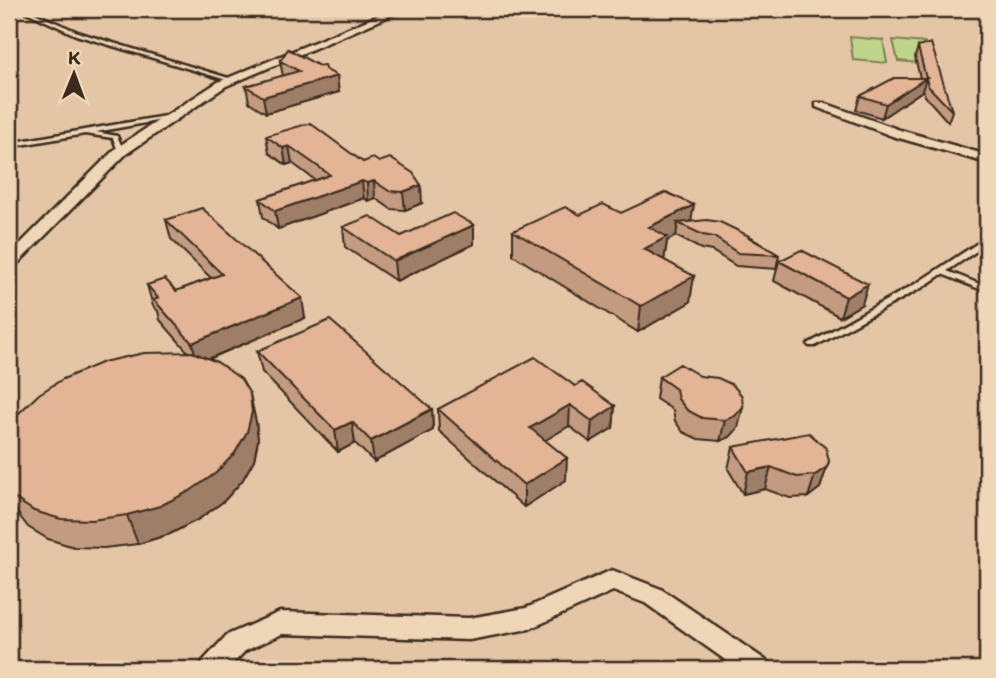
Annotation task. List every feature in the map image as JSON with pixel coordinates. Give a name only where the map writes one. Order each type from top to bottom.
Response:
[{"type":"street","points":[[9,263],[121,151],[172,117],[232,79],[401,9]]},
{"type":"street","points":[[820,104],[897,133],[987,159]]},
{"type":"street","points":[[212,669],[236,643],[280,623],[469,629],[529,618],[612,580],[653,596],[758,669]]},
{"type":"lane","points":[[22,9],[78,33],[232,79]]},
{"type":"lane","points":[[9,145],[172,117]]},
{"type":"lane","points":[[86,132],[115,137],[121,151]]},
{"type":"lane","points":[[812,344],[941,271],[987,241]]},
{"type":"lane","points":[[941,271],[987,290]]},
{"type":"shaded area","points":[[31,9],[987,9],[987,669],[9,669],[9,18]]},
{"type":"green space","points":[[850,37],[883,40],[887,63],[853,60]]},
{"type":"green space","points":[[893,40],[925,43],[931,64],[898,61]]},
{"type":"building","points":[[931,43],[952,111],[928,86],[918,47]]},
{"type":"building","points":[[288,49],[319,66],[324,65],[325,69],[337,76],[263,97],[246,86],[299,71],[280,61]]},
{"type":"building","points":[[894,78],[926,78],[886,104],[860,96]]},
{"type":"building","points":[[310,123],[363,162],[373,158],[379,162],[390,158],[413,173],[421,185],[403,192],[389,191],[374,181],[362,181],[275,211],[260,199],[330,175],[289,146],[283,148],[266,136]]},
{"type":"building","points":[[666,192],[694,205],[649,227],[667,237],[644,249],[694,276],[641,306],[513,231],[565,207],[580,215],[603,204],[621,213]]},
{"type":"building","points":[[202,208],[302,298],[192,343],[154,300],[158,298],[147,285],[165,279],[176,291],[222,274],[166,220]]},
{"type":"building","points":[[453,213],[474,225],[394,261],[343,227],[370,216],[401,236]]},
{"type":"building","points":[[707,220],[720,222],[753,238],[750,238],[779,255],[738,253],[714,237],[703,235],[678,223]]},
{"type":"building","points":[[801,250],[868,284],[846,297],[779,261]]},
{"type":"building","points":[[330,320],[432,409],[371,441],[352,422],[335,430],[257,351]]},
{"type":"building","points":[[192,352],[217,362],[241,379],[250,394],[252,412],[247,432],[235,453],[216,473],[190,491],[160,506],[127,515],[92,520],[61,519],[34,511],[9,492],[9,427],[39,394],[63,379],[103,362],[144,353]]},
{"type":"building","points":[[535,357],[575,386],[582,382],[615,406],[592,421],[570,405],[530,428],[567,458],[524,485],[438,409]]},
{"type":"building","points":[[680,364],[700,376],[718,378],[733,385],[742,396],[743,407],[735,416],[725,420],[702,418],[687,410],[678,399],[676,389],[659,377]]},
{"type":"building","points":[[809,433],[826,448],[829,461],[827,467],[815,475],[797,477],[771,467],[748,472],[733,447]]}]
